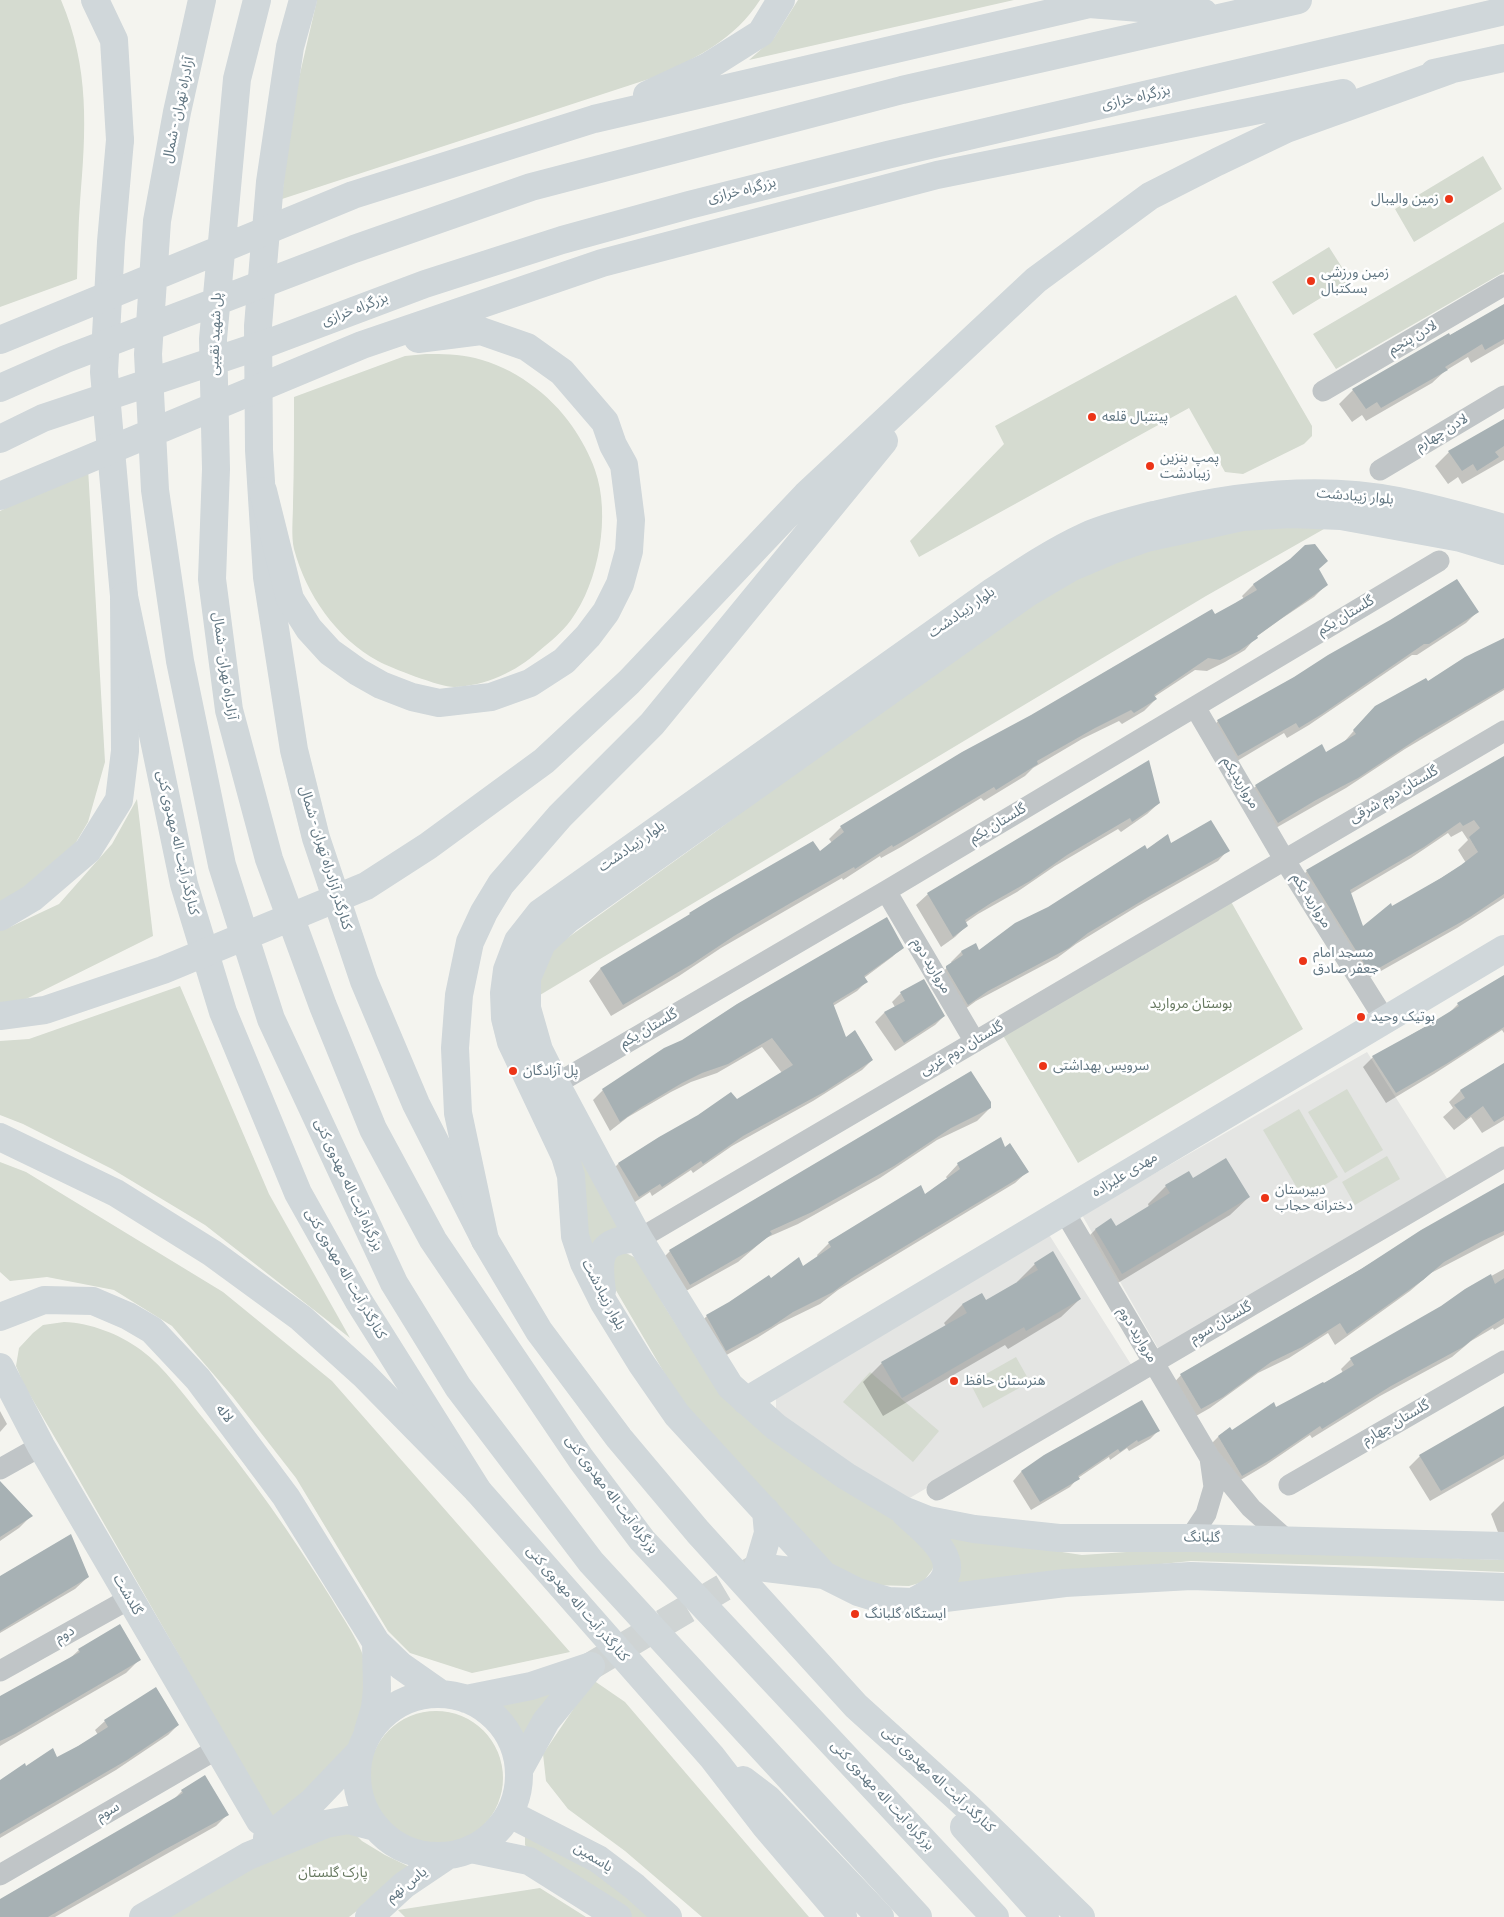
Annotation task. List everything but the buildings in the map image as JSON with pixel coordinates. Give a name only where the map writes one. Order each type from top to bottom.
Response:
[{"type":"main road","name":"کنارگذر آیت اله مهدوی کنی","points":[[96,0],[114,40],[120,140],[111,242],[104,372],[124,596],[184,884],[223,1012],[298,1193],[358,1300],[478,1491],[712,1757],[766,1827],[843,1917]]},
{"type":"main road","name":"آزادراه تهران - شمال","points":[[202,0],[177,112],[157,221],[148,354],[155,490],[180,661],[222,865]]},
{"type":"main road","name":"پل شهید نقیبی","points":[[216,469],[213,339],[225,198],[237,79],[257,0]]},
{"type":"main road","name":"کنارگذر آزادراه تهران - شمال","points":[[303,0],[290,47],[270,182],[258,326],[259,450],[267,577],[294,750],[316,838],[364,981],[416,1104],[485,1240]]},
{"type":"main road","points":[[594,119],[715,62],[761,33],[781,0]]},
{"type":"main road","points":[[0,388],[66,359],[354,249],[531,188],[902,90],[1298,0]]},
{"type":"main road","points":[[0,340],[353,195],[594,119],[1090,4],[1233,15]]},
{"type":"main road","name":"بزرگراه خرازی","points":[[0,439],[43,418],[268,343],[425,284],[562,240],[689,205],[887,155],[1504,11]]},
{"type":"main road","points":[[0,496],[362,345],[602,263],[937,175],[1313,100],[1504,58]]},
{"type":"main road","points":[[0,1016],[45,1010],[162,970],[366,886],[428,846],[544,761],[629,682],[806,495],[1036,280],[1150,196],[1286,129],[1450,70]]},
{"type":"main road","points":[[263,491],[290,599],[309,629],[330,652],[358,672],[381,685],[412,697],[438,703],[482,698],[530,683],[564,661],[588,636],[606,612],[620,584],[629,551],[631,520],[628,493],[624,465],[613,445],[605,422],[579,390],[562,372],[527,347],[481,331],[362,345]]},
{"type":"main road","points":[[485,1240],[458,1113],[455,1048],[459,995],[470,942],[484,912],[501,884],[560,816],[652,724],[789,555],[964,346]]},
{"type":"main road","name":"آزادراه تهران - شمال","points":[[216,469],[212,579],[229,710],[269,859],[323,1006]]},
{"type":"main road","name":"بلوار زیبادشت","points":[[913,1602],[888,1601],[858,1592],[824,1575],[677,1415],[641,1363],[604,1303],[584,1263],[575,1236],[571,1176],[565,1156],[511,1042],[505,1018],[504,993],[507,970],[518,941],[540,913],[992,592],[1053,553],[1087,536],[1133,520],[1200,504],[1291,493],[1343,494],[1397,501],[1504,528]]},
{"type":"main road","name":"بلوار زیبادشت","points":[[903,1510],[846,1476],[776,1427],[730,1386],[639,1238],[539,1050],[527,1008],[527,978],[542,943],[568,919],[1026,594],[1072,567],[1146,538],[1242,517],[1291,514],[1341,516],[1461,538],[1504,551]]},
{"type":"main road","points":[[0,917],[32,898],[88,850],[119,800],[125,751],[124,596]]},
{"type":"main road","name":"بزرگراه آیت اله مهدوی کنی","points":[[222,865],[271,1019],[394,1283],[458,1387],[591,1562],[918,1917]]},
{"type":"main road","name":"مهدی علیزاده","points":[[746,1401],[1504,949]]},
{"type":"main road","name":"بزرگراه آیت اله مهدوی کنی","points":[[323,1006],[373,1129],[433,1240],[581,1459],[642,1540],[995,1917]]},
{"type":"main road","points":[[0,1137],[116,1193],[212,1253],[294,1313],[363,1374],[478,1491]]},
{"type":"main road","points":[[604,1303],[599,1268],[602,1253],[611,1243],[621,1239],[639,1238]]},
{"type":"main road","name":"کنارگذر آیت اله مهدوی کنی","points":[[485,1240],[539,1331],[619,1438],[698,1532],[856,1706],[971,1810],[1081,1917]]},
{"type":"main road","name":"لاله","points":[[0,1317],[44,1300],[93,1301],[128,1316],[152,1330],[198,1379],[286,1497],[376,1642],[401,1666],[454,1696]]},
{"type":"main road","name":"گلدشت","points":[[0,1367],[41,1446],[216,1749],[260,1821]]},
{"type":"main road","points":[[903,1510],[942,1550],[947,1562],[947,1574],[940,1584],[913,1602]]},
{"type":"main road","name":"گلبانگ","points":[[903,1510],[928,1520],[974,1529],[1059,1538],[1190,1538],[1504,1546]]},
{"type":"main road","points":[[766,1511],[768,1533],[758,1567],[824,1575]]},
{"type":"main road","points":[[913,1602],[1066,1583],[1191,1576],[1504,1588]]},
{"type":"main road","points":[[376,1642],[377,1690],[375,1708],[356,1775],[359,1797],[364,1812],[374,1827],[383,1836],[402,1848],[424,1855],[459,1853],[529,1861],[618,1917]]},
{"type":"main road","points":[[248,1856],[312,1802],[364,1743],[380,1718],[398,1704],[419,1696],[454,1696],[531,1686],[591,1666],[546,1721],[519,1770]]},
{"type":"main road","points":[[454,1696],[487,1710],[503,1726],[514,1747],[519,1770],[517,1795],[510,1814],[488,1839],[459,1853]]},
{"type":"main road","points":[[856,1706],[1045,1917]]},
{"type":"main road","points":[[712,1757],[768,1799],[880,1917]]},
{"type":"main road","name":"یاسمین","points":[[510,1814],[598,1859],[635,1886],[668,1917]]},
{"type":"main road","points":[[143,1917],[248,1856],[326,1824],[348,1820],[374,1827]]},
{"type":"main road","name":"یاس نهم","points":[[368,1917],[404,1885],[459,1853]]},
{"type":"street","name":"لادن پنجم","points":[[1323,391],[1504,285]]},
{"type":"street","name":"لادن چهارم","points":[[1380,470],[1504,396]]},
{"type":"street","name":"گلستان یکم","points":[[556,1084],[1195,708],[1439,560]]},
{"type":"street","name":"مرواریدیکم","points":[[1195,708],[1284,859]]},
{"type":"street","name":"گلستان دوم شرقی","points":[[1284,859],[1504,732]]},
{"type":"street","name":"مروارید یکم","points":[[1284,859],[1385,1020]]},
{"type":"street","name":"گلستان دوم غربی","points":[[639,1238],[1284,859]]},
{"type":"street","name":"مروارید دوم","points":[[886,891],[975,1042]]},
{"type":"street","name":"گلستان سوم","points":[[937,1490],[1504,1157]]},
{"type":"street","name":"مروارید دوم","points":[[1064,1212],[1210,1458],[1252,1508],[1287,1540]]},
{"type":"street","name":"گلستان چهارم","points":[[1289,1485],[1504,1361]]},
{"type":"street","points":[[0,1469],[41,1446]]},
{"type":"street","name":"مروارید دوم","points":[[1190,1538],[1206,1514],[1214,1487],[1210,1458]]},
{"type":"street","name":"دوم","points":[[0,1671],[129,1599]]},
{"type":"street","name":"سوم","points":[[0,1875],[216,1749]]},
{"type":"shaded area","name":"دبیرستان دخترانه حجاب","points":[[1367,1052],[1448,1180],[1159,1350],[1082,1215]]},
{"type":"shaded area","name":"هنرستان حافظ","points":[[1048,1233],[1132,1366],[903,1502],[776,1412],[776,1396]]},
{"type":"green space","points":[[0,0],[61,0],[77,50],[81,75],[84,100],[84,150],[77,279],[0,307]]},
{"type":"green space","points":[[317,0],[760,0],[739,26],[715,46],[658,76],[282,199],[290,117]]},
{"type":"green space","points":[[798,0],[1014,0],[749,60],[774,38]]},
{"type":"green space","name":"زمین والیبال","points":[[1483,156],[1502,189],[1414,242],[1395,209]]},
{"type":"green space","points":[[1504,222],[1504,272],[1336,369],[1313,334]]},
{"type":"green space","name":"زمین ورزشی بسکتبال","points":[[1329,247],[1350,280],[1293,315],[1272,282]]},
{"type":"green space","name":"پینتبال قلعه","points":[[1236,295],[1312,426],[1312,436],[1304,444],[1243,474],[1225,472],[1189,408],[919,557],[910,541],[1004,444],[995,426]]},
{"type":"green space","points":[[426,354],[457,355],[475,358],[503,368],[530,383],[553,403],[575,431],[591,459],[600,488],[602,527],[600,548],[589,587],[571,620],[564,629],[530,659],[500,676],[466,686],[447,686],[404,672],[378,661],[349,640],[336,627],[315,598],[299,566],[293,544],[294,397],[405,356]]},
{"type":"green space","points":[[88,468],[105,762],[88,822],[69,854],[0,908],[0,511]]},
{"type":"green space","points":[[1298,527],[1324,529],[1206,596],[540,995],[539,983],[552,949],[711,835],[1016,607],[1123,552],[1243,529]]},
{"type":"green space","points":[[137,799],[153,936],[16,1004],[0,1005],[0,930],[59,904],[112,844]]},
{"type":"green space","name":"بوستان مروارید","points":[[1225,891],[1303,1029],[1078,1163],[998,1027]]},
{"type":"green space","points":[[180,986],[269,1194],[350,1338],[205,1225],[112,1169],[23,1124],[0,1115],[0,1041],[29,1039]]},
{"type":"green space","points":[[1347,1089],[1383,1150],[1345,1173],[1308,1112]]},
{"type":"green space","points":[[1299,1109],[1338,1177],[1303,1198],[1263,1130]]},
{"type":"green space","points":[[571,1132],[630,1233],[591,1253]]},
{"type":"green space","points":[[1387,1156],[1400,1179],[1355,1205],[1342,1182]]},
{"type":"green space","points":[[0,1162],[26,1172],[223,1292],[332,1381],[570,1652],[472,1673],[410,1653],[388,1631],[296,1478],[233,1397],[172,1326],[114,1290],[47,1277],[10,1281],[0,1272]]},
{"type":"green space","points":[[624,1252],[634,1257],[643,1269],[721,1395],[899,1523],[937,1558],[932,1570],[923,1582],[909,1586],[870,1585],[833,1568],[686,1410],[614,1287],[608,1262]]},
{"type":"green space","points":[[64,1322],[94,1327],[123,1339],[150,1357],[166,1373],[270,1505],[331,1598],[359,1646],[368,1678],[363,1714],[356,1733],[337,1762],[275,1824],[24,1385],[16,1366],[19,1348],[33,1333],[43,1325]]},
{"type":"green space","points":[[1016,1357],[1030,1382],[983,1408],[970,1383]]},
{"type":"green space","points":[[870,1372],[939,1431],[913,1462],[843,1402]]},
{"type":"green space","points":[[942,1534],[1082,1555],[1186,1548],[1504,1560],[1504,1572],[1191,1561],[1032,1577],[952,1590],[959,1574],[958,1561]]},
{"type":"green space","points":[[593,1680],[625,1702],[809,1917],[702,1917],[625,1851],[568,1809],[546,1781],[543,1754]]},
{"type":"green space","points":[[553,1690],[523,1751],[517,1737],[508,1725],[487,1703]]},
{"type":"green space","points":[[436,1711],[462,1716],[473,1722],[483,1731],[492,1741],[498,1752],[503,1778],[498,1804],[492,1815],[483,1825],[473,1834],[462,1840],[436,1845],[410,1840],[399,1834],[389,1825],[380,1815],[374,1804],[369,1778],[374,1752],[380,1741],[389,1731],[399,1722],[410,1716]]},
{"type":"green space","name":"پارک گلستان","points":[[354,1833],[362,1841],[385,1855],[412,1868],[349,1917],[167,1917],[306,1838]]},
{"type":"green space","points":[[525,1837],[548,1839],[657,1917],[628,1917],[527,1848]]},
{"type":"green space","points":[[540,1888],[586,1917],[405,1917],[398,1910]]},
{"type":"tunnel","points":[[591,1666],[758,1567]]},
{"type":"place","name":"زمین والیبال","points":[[1449,199]]},
{"type":"place","name":"زمین ورزشی بسکتبال","points":[[1311,281]]},
{"type":"place","name":"پینتبال قلعه","points":[[1092,417]]},
{"type":"place","name":"پمپ بنزین زیبادشت","points":[[1150,466]]},
{"type":"place","name":"مسجد امام جعفر صادق","points":[[1303,961]]},
{"type":"place","name":"بوتیک وحید","points":[[1361,1017]]},
{"type":"place","name":"سرویس بهداشتی","points":[[1043,1066]]},
{"type":"place","name":"پل آزادگان","points":[[513,1071]]},
{"type":"place","name":"دبیرستان دخترانه حجاب","points":[[1265,1198]]},
{"type":"place","name":"هنرستان حافظ","points":[[954,1381]]},
{"type":"place","name":"ایستگاه گلبانگ","points":[[855,1614]]}]
